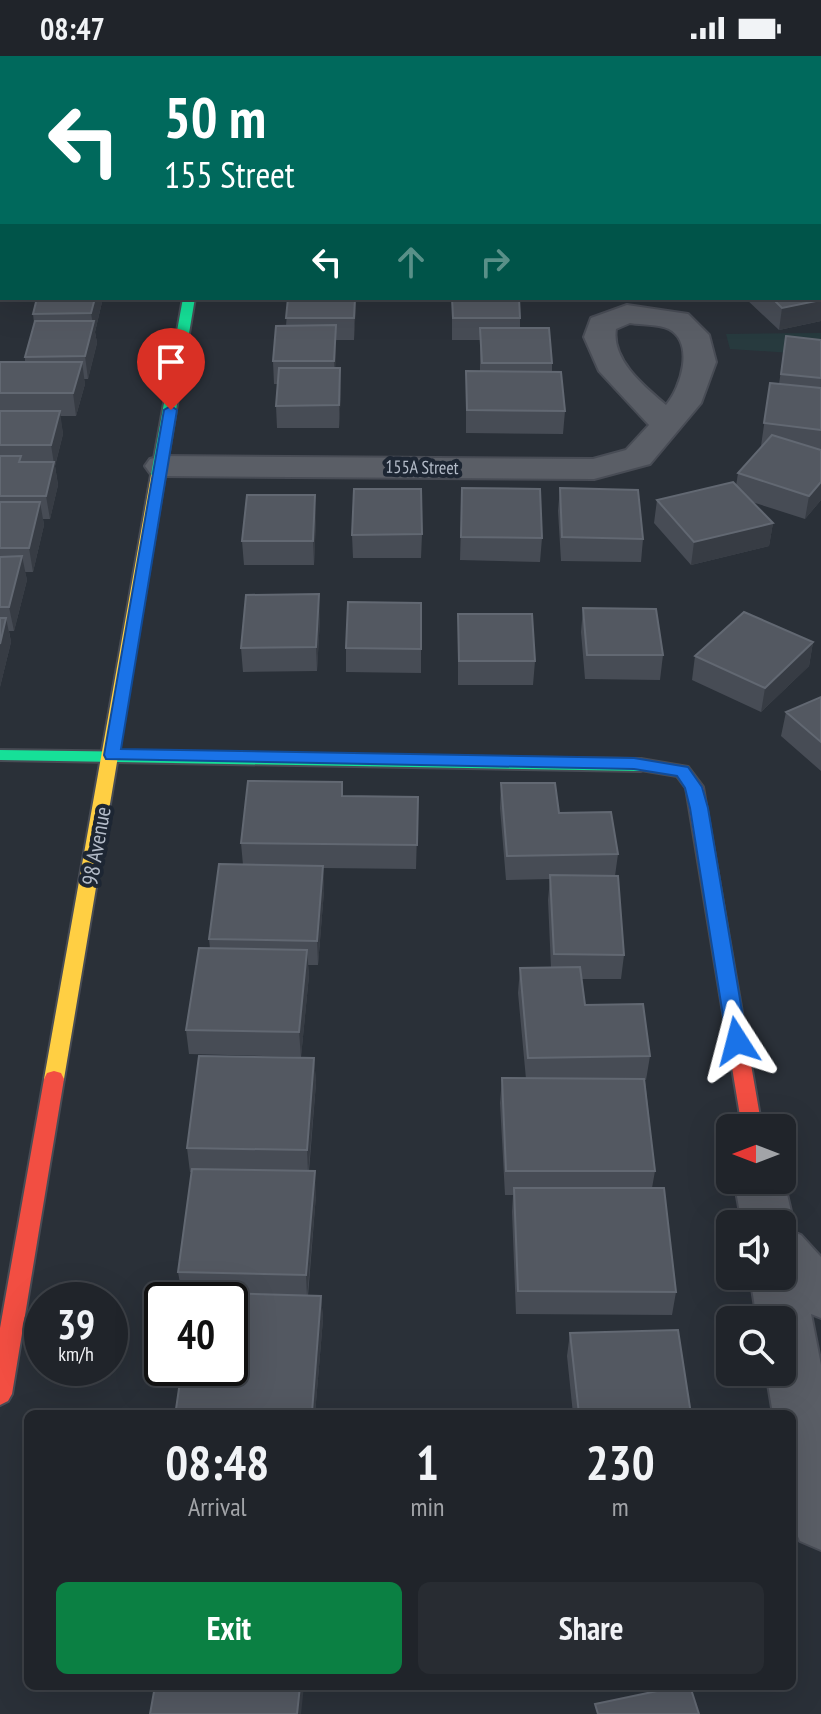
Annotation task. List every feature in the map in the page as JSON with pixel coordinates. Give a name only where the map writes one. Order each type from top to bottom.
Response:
[{"type":"street","name":"98 Avenue","points":[[0,1394],[189,300]]},
{"type":"street","name":"155A Street","points":[[162,466],[594,469],[638,457],[667,424]]},
{"type":"street","points":[[0,755],[634,764],[682,771],[694,787],[699,808],[750,1114]]},
{"type":"street","points":[[796,1266],[821,1294]]},
{"type":"street","points":[[780,1290],[821,1521]]},
{"type":"green space","points":[[821,333],[821,355],[730,349],[726,334]]},
{"type":"building","points":[[36,300],[94,300],[91,313],[33,314]]},
{"type":"building","points":[[288,300],[355,300],[354,318],[286,318]]},
{"type":"building","points":[[452,300],[519,300],[520,318],[453,318]]},
{"type":"building","points":[[774,300],[821,300],[782,308]]},
{"type":"building","points":[[35,321],[94,321],[85,356],[25,357]]},
{"type":"building","points":[[336,325],[334,361],[273,361],[276,326]]},
{"type":"building","points":[[480,328],[549,328],[552,363],[482,363]]},
{"type":"building","points":[[786,336],[821,340],[821,378],[781,374]]},
{"type":"building","points":[[0,362],[82,362],[73,393],[0,393]]},
{"type":"building","points":[[279,368],[340,368],[339,405],[276,406]]},
{"type":"building","points":[[466,371],[561,372],[565,411],[467,410]]},
{"type":"building","points":[[770,383],[821,388],[821,430],[764,423]]},
{"type":"building","points":[[0,411],[60,411],[51,445],[0,445]]},
{"type":"building","points":[[772,435],[821,450],[821,482],[809,496],[738,473]]},
{"type":"building","points":[[0,456],[21,456],[19,462],[54,462],[46,496],[0,496]]},
{"type":"building","points":[[733,482],[773,523],[694,542],[657,500]]},
{"type":"building","points":[[462,488],[540,489],[542,538],[461,537]]},
{"type":"building","points":[[560,488],[638,490],[643,539],[562,537]]},
{"type":"building","points":[[354,489],[421,489],[422,534],[352,535]]},
{"type":"building","points":[[247,495],[315,495],[313,541],[242,541]]},
{"type":"building","points":[[0,502],[40,502],[29,548],[0,548]]},
{"type":"building","points":[[22,556],[9,607],[0,607],[0,557]]},
{"type":"building","points":[[319,594],[316,647],[241,648],[246,595]]},
{"type":"building","points":[[348,602],[421,603],[421,649],[346,648]]},
{"type":"building","points":[[583,608],[656,609],[663,655],[587,655]]},
{"type":"building","points":[[744,612],[813,642],[765,688],[695,656]]},
{"type":"building","points":[[458,614],[532,614],[535,661],[459,661]]},
{"type":"building","points":[[0,618],[6,618],[0,644]]},
{"type":"building","points":[[821,697],[821,742],[786,712]]},
{"type":"building","points":[[248,781],[342,782],[342,796],[418,797],[417,845],[241,843]]},
{"type":"building","points":[[501,783],[555,783],[559,813],[611,812],[618,854],[507,856]]},
{"type":"building","points":[[219,864],[323,866],[317,941],[209,939]]},
{"type":"building","points":[[550,875],[618,876],[624,955],[554,954]]},
{"type":"building","points":[[199,948],[307,950],[299,1032],[186,1030]]},
{"type":"building","points":[[580,967],[585,1005],[643,1004],[650,1056],[528,1058],[520,968]]},
{"type":"building","points":[[199,1056],[314,1058],[307,1150],[187,1148]]},
{"type":"building","points":[[502,1078],[644,1079],[655,1171],[506,1171]]},
{"type":"building","points":[[192,1169],[315,1171],[306,1275],[178,1272]]},
{"type":"building","points":[[514,1188],[664,1188],[676,1292],[518,1291]]},
{"type":"building","points":[[248,1294],[321,1296],[312,1410],[176,1409],[179,1386],[248,1386]]},
{"type":"building","points":[[678,1330],[690,1410],[579,1410],[570,1333]]},
{"type":"building","points":[[154,1690],[300,1690],[297,1714],[150,1714]]},
{"type":"building","points":[[662,1690],[691,1690],[699,1714],[598,1714],[595,1704]]},
{"type":"traffic: fast","points":[[158,475],[189,300]]},
{"type":"traffic: fast","points":[[0,755],[641,765]]},
{"type":"traffic: slow","points":[[54,1079],[158,475]]},
{"type":"traffic: jam","points":[[641,765],[682,771],[694,787],[750,1114]]},
{"type":"traffic: jam","points":[[0,1394],[54,1079]]},
{"type":"route","points":[[171,410],[112,755],[634,764],[682,771],[694,787],[699,808],[737,1041]]}]
